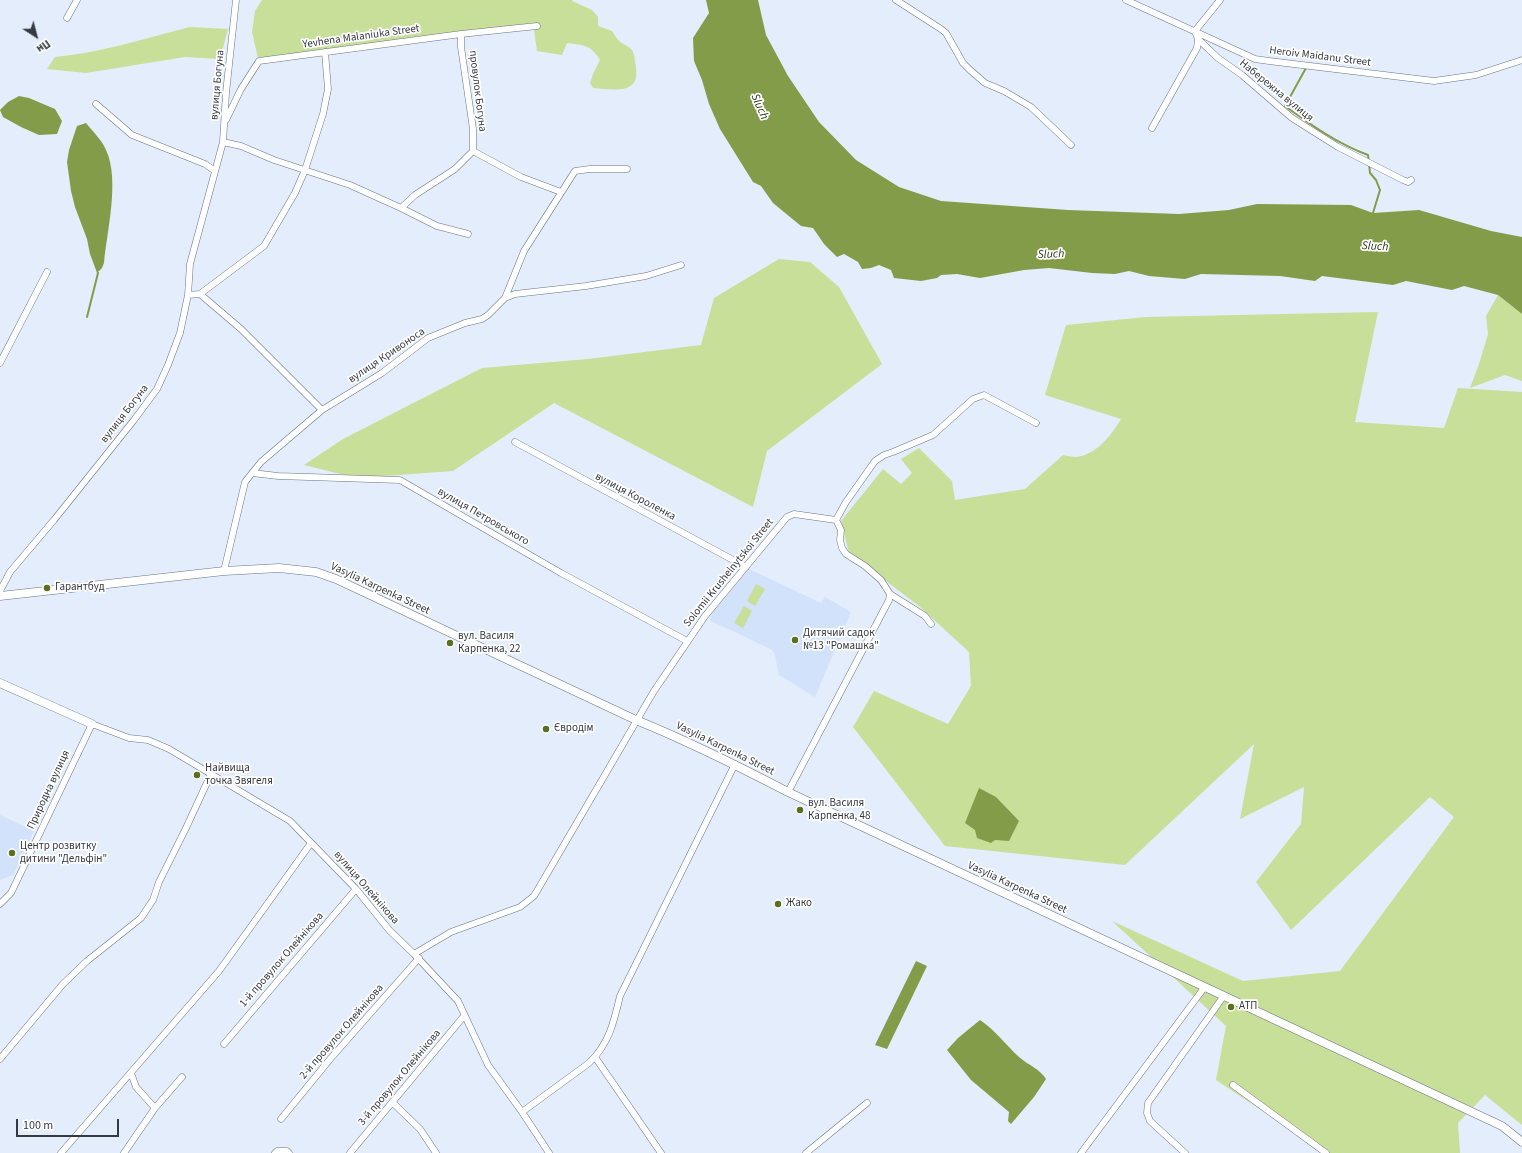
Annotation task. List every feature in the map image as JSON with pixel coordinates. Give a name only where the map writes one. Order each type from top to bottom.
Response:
[{"type":"street","points":[[67,18],[77,0]]},
{"type":"street","name":"вулиця Богуна","points":[[0,591],[10,572],[54,520],[157,389],[168,365],[180,333],[188,295],[190,264],[223,142],[236,0]]},
{"type":"street","points":[[896,0],[946,33],[963,62],[985,83],[1004,91],[1031,107],[1071,145]]},
{"type":"street","name":"Heroiv Maidanu Street","points":[[1126,0],[1255,59],[1285,64],[1434,81],[1476,75],[1522,60]]},
{"type":"street","points":[[1152,128],[1197,48],[1198,39],[1195,31],[1220,0]]},
{"type":"street","name":"Yevhena Malaniuka Street","points":[[224,123],[241,89],[259,61],[461,34],[537,26]]},
{"type":"street","name":"провулок Богуна","points":[[461,34],[461,47],[473,129],[473,151]]},
{"type":"street","name":"Набережна вулиця","points":[[1198,39],[1218,58],[1242,75],[1292,118],[1338,147],[1408,182],[1411,180]]},
{"type":"street","points":[[188,295],[200,294],[264,246],[295,194],[305,170],[323,114],[328,89],[325,52]]},
{"type":"street","points":[[96,104],[132,135],[205,164],[215,171]]},
{"type":"street","points":[[223,142],[241,146],[274,160],[350,185],[438,226],[468,234]]},
{"type":"street","points":[[401,208],[415,195],[455,169],[473,151],[521,178],[562,192]]},
{"type":"street","name":"вулиця Кривоноса","points":[[224,571],[245,482],[261,462],[322,410],[382,373],[428,338],[465,323],[482,319],[488,315],[505,298],[524,250],[575,172],[590,169],[626,169]]},
{"type":"street","points":[[505,298],[515,294],[586,286],[646,276],[681,265]]},
{"type":"street","points":[[0,363],[47,272]]},
{"type":"street","points":[[200,294],[241,329],[322,410]]},
{"type":"street","points":[[931,624],[925,616],[890,594],[881,580],[865,566],[846,554],[842,548],[840,530],[836,520],[846,502],[875,460],[933,435],[973,399],[984,395],[1036,423]]},
{"type":"street","name":"вулиця Короленка","points":[[515,442],[746,567]]},
{"type":"street","name":"вулиця Петровського","points":[[252,473],[278,476],[400,480],[561,573],[687,641]]},
{"type":"street","name":"Solomii Krushelnytskoi Street","points":[[636,720],[687,641],[724,592],[787,517],[794,514],[836,520]]},
{"type":"street","name":"Vasylia Karpenka Street","points":[[0,596],[224,571],[279,568],[316,572],[336,579],[636,720],[663,730],[735,764],[788,792],[1223,997],[1352,1055],[1502,1126],[1522,1142]]},
{"type":"street","points":[[788,792],[890,600],[890,594]]},
{"type":"street","points":[[0,683],[92,724]]},
{"type":"street","points":[[417,956],[451,932],[520,907],[534,896],[636,720]]},
{"type":"street","name":"вулиця Олейнікова","points":[[92,724],[129,738],[148,740],[169,748],[290,821],[356,889],[390,931],[417,956],[458,1001],[488,1065],[549,1153]]},
{"type":"street","name":"Природна вулиця","points":[[0,904],[11,894],[92,724]]},
{"type":"street","points":[[522,1112],[589,1063],[595,1057],[613,1028],[620,996],[735,764]]},
{"type":"street","points":[[0,1059],[63,984],[88,961],[141,918],[147,910],[211,774]]},
{"type":"street","points":[[61,1153],[219,971],[311,843]]},
{"type":"street","name":"1-й провулок Олейнікова","points":[[224,1044],[356,889]]},
{"type":"street","name":"2-й провулок Олейнікова","points":[[281,1119],[331,1058],[367,1019],[417,956]]},
{"type":"street","points":[[1081,1153],[1204,988]]},
{"type":"street","points":[[1185,1153],[1154,1125],[1148,1117],[1148,1102],[1223,997]]},
{"type":"street","name":"3-й провулок Олейнікова","points":[[350,1153],[464,1016]]},
{"type":"street","points":[[595,1057],[662,1153]]},
{"type":"street","points":[[130,1073],[136,1087],[155,1108]]},
{"type":"street","points":[[124,1153],[155,1108],[182,1077]]},
{"type":"street","points":[[1233,1085],[1326,1153]]},
{"type":"street","points":[[393,1103],[420,1129],[436,1153]]},
{"type":"street","points":[[806,1153],[867,1103]]},
{"type":"street","points":[[276,1152],[287,1151],[289,1153]]},
{"type":"shaded area","points":[[262,0],[573,0],[572,1],[592,10],[598,17],[598,26],[612,31],[619,40],[631,49],[635,58],[636,77],[634,83],[623,89],[593,88],[590,83],[600,60],[597,55],[583,45],[567,43],[562,55],[537,51],[533,23],[461,34],[258,58],[252,32],[255,11]]},
{"type":"shaded area","points":[[190,27],[228,29],[220,59],[185,57],[86,73],[47,69],[55,57],[106,49]]},
{"type":"shaded area","points":[[779,259],[810,262],[839,287],[882,364],[767,451],[753,507],[554,403],[453,471],[357,478],[304,465],[343,439],[482,368],[588,359],[701,345],[714,298]]},
{"type":"shaded area","points":[[1498,295],[1522,314],[1522,381],[1505,375],[1470,388],[1488,334],[1486,316]]},
{"type":"shaded area","points":[[1378,312],[1355,422],[1444,428],[1458,388],[1522,392],[1522,1125],[1485,1095],[1458,1123],[1460,1153],[1326,1153],[1216,1080],[1226,1026],[1112,921],[1243,981],[1340,971],[1454,817],[1430,797],[1291,930],[1256,882],[1301,824],[1304,787],[1240,819],[1254,744],[1125,865],[945,846],[853,727],[874,691],[948,724],[971,686],[969,652],[919,606],[849,553],[841,521],[883,469],[901,484],[912,473],[901,459],[919,448],[952,481],[955,500],[1025,489],[1063,455],[1076,457],[1090,453],[1096,449],[1113,432],[1121,419],[1045,395],[1066,325],[1146,317]]},
{"type":"shaded area","name":"Дитячий садок №13 \"Ромашка\"","points":[[749,569],[821,603],[825,597],[851,612],[815,697],[779,675],[775,655],[772,650],[710,621],[711,614]]},
{"type":"shaded area","points":[[756,584],[765,589],[755,606],[747,601]]},
{"type":"shaded area","points":[[744,606],[752,611],[743,628],[734,623]]},
{"type":"shaded area","name":"Центр розвитку дитини \"Дельфін\"","points":[[0,815],[34,831],[13,875],[0,880]]},
{"type":"water","name":"Sluch","points":[[706,0],[758,0],[766,35],[788,76],[819,122],[856,160],[899,187],[941,201],[1068,210],[1179,214],[1229,210],[1257,204],[1351,205],[1373,213],[1419,210],[1491,231],[1522,237],[1522,314],[1498,295],[1464,286],[1452,290],[1406,281],[1393,285],[1322,276],[1315,281],[1280,276],[1201,274],[1185,279],[1149,276],[1129,271],[1115,274],[1049,268],[1024,270],[980,278],[957,274],[941,275],[937,278],[921,281],[894,278],[891,270],[879,265],[862,269],[858,262],[844,254],[837,257],[824,244],[813,228],[801,226],[773,203],[761,186],[753,182],[720,129],[709,104],[702,80],[694,61],[693,38],[709,13]]},
{"type":"water","points":[[19,96],[29,98],[55,109],[62,121],[57,134],[39,135],[3,117],[0,110],[8,102]]},
{"type":"water","points":[[86,123],[100,139],[106,150],[112,176],[111,205],[104,263],[99,271],[96,270],[90,254],[87,239],[75,207],[67,162],[69,150],[77,126]]},
{"type":"water","points":[[979,788],[996,797],[1019,821],[1009,841],[995,840],[991,843],[977,838],[975,830],[965,823]]},
{"type":"water","points":[[916,961],[927,966],[887,1049],[875,1045]]},
{"type":"water","points":[[980,1020],[996,1033],[1022,1060],[1037,1070],[1046,1079],[1034,1097],[1011,1124],[1008,1121],[1009,1112],[971,1080],[947,1050],[958,1038]]},
{"type":"waterway","points":[[1306,68],[1285,106],[1335,140],[1368,155],[1370,173],[1376,180],[1380,190],[1373,213]]},
{"type":"waterway","points":[[87,317],[98,273],[97,270]]},
{"type":"place","name":"Гарантбуд","points":[[47,588]]},
{"type":"place","name":"Дитячий садок №13 \"Ромашка\"","points":[[795,640]]},
{"type":"place","name":"вул. Василя Карпенка, 22","points":[[450,643]]},
{"type":"place","name":"Євродім","points":[[546,729]]},
{"type":"place","name":"Найвища точка Звягеля","points":[[197,775]]},
{"type":"place","name":"вул. Василя Карпенка, 48","points":[[800,810]]},
{"type":"place","name":"Центр розвитку дитини \"Дельфін\"","points":[[12,853]]},
{"type":"place","name":"Жако","points":[[778,904]]},
{"type":"place","name":"АТП","points":[[1231,1007]]}]
